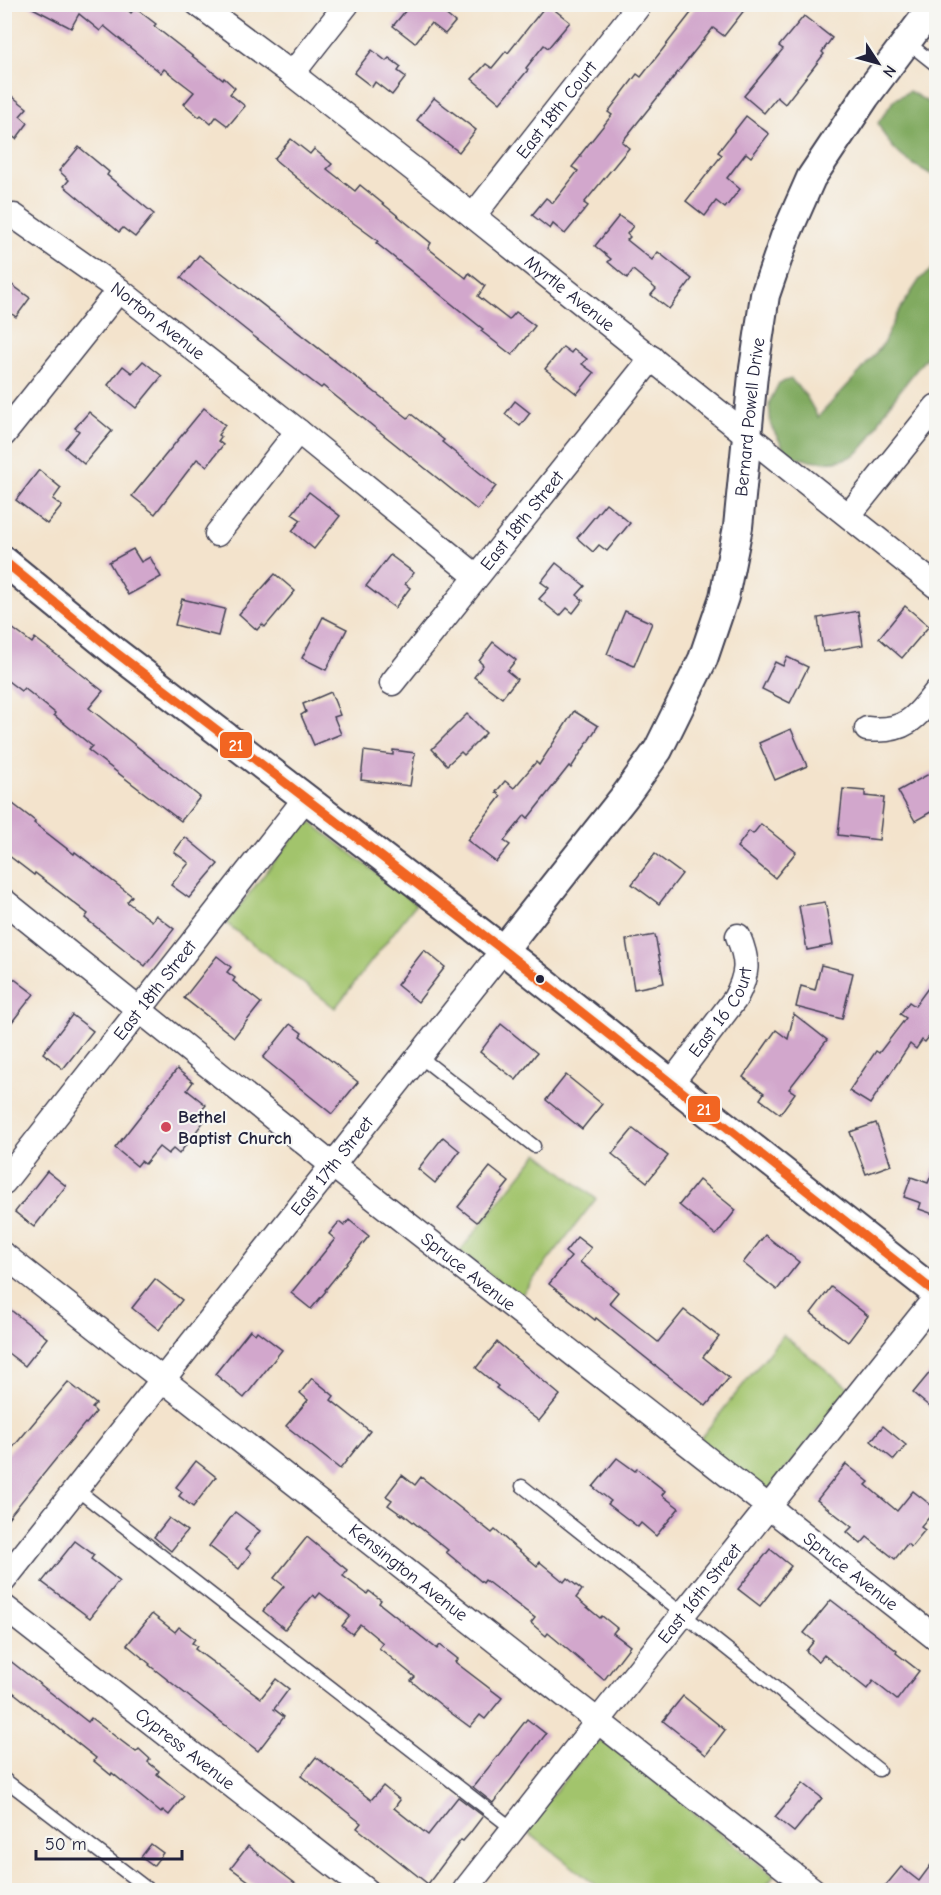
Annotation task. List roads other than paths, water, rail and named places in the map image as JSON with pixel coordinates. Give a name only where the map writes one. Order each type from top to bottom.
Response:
[{"type":"street","name":"Myrtle Avenue","points":[[198,4],[292,74],[473,216],[936,586]]},
{"type":"street","points":[[292,74],[347,4]]},
{"type":"street","name":"East 18th Court","points":[[473,216],[640,4]]},
{"type":"street","points":[[907,42],[935,4]]},
{"type":"street","name":"Bernard Powell Drive","points":[[658,750],[704,659],[724,597],[738,527],[753,375],[765,295],[785,237],[812,178],[865,97],[907,42]]},
{"type":"street","name":"Norton Avenue","points":[[8,214],[119,290],[298,431],[476,576]]},
{"type":"street","points":[[4,434],[119,290]]},
{"type":"street","name":"East 18th Street","points":[[392,683],[652,358]]},
{"type":"street","points":[[849,515],[936,407]]},
{"type":"street","points":[[217,534],[298,431]]},
{"type":"street","points":[[4,561],[114,651],[672,1082],[936,1295]]},
{"type":"street","points":[[867,729],[890,730],[905,725],[917,716],[936,692]]},
{"type":"street","name":"East 17th Street","points":[[4,1580],[626,796],[658,750]]},
{"type":"street","name":"East 18th Street","points":[[4,1182],[304,799]]},
{"type":"street","name":"Spruce Avenue","points":[[4,901],[332,1165],[936,1638]]},
{"type":"street","name":"East 16 Court","points":[[672,1082],[735,999],[743,983],[746,959],[738,936]]},
{"type":"street","name":"Kensington Avenue","points":[[4,1255],[813,1890]]},
{"type":"street","name":"East 16th Street","points":[[465,1890],[936,1295]]},
{"type":"street","name":"Cypress Avenue","points":[[4,1607],[366,1890]]},
{"type":"lane","points":[[907,42],[936,64]]},
{"type":"lane","points":[[419,1056],[534,1146]]},
{"type":"lane","points":[[522,1486],[879,1770]]},
{"type":"lane","points":[[76,1489],[513,1829]]},
{"type":"lane","points":[[4,1779],[149,1890]]},
{"type":"place","name":"Bethel Baptist Church","points":[[166,1127]]}]
